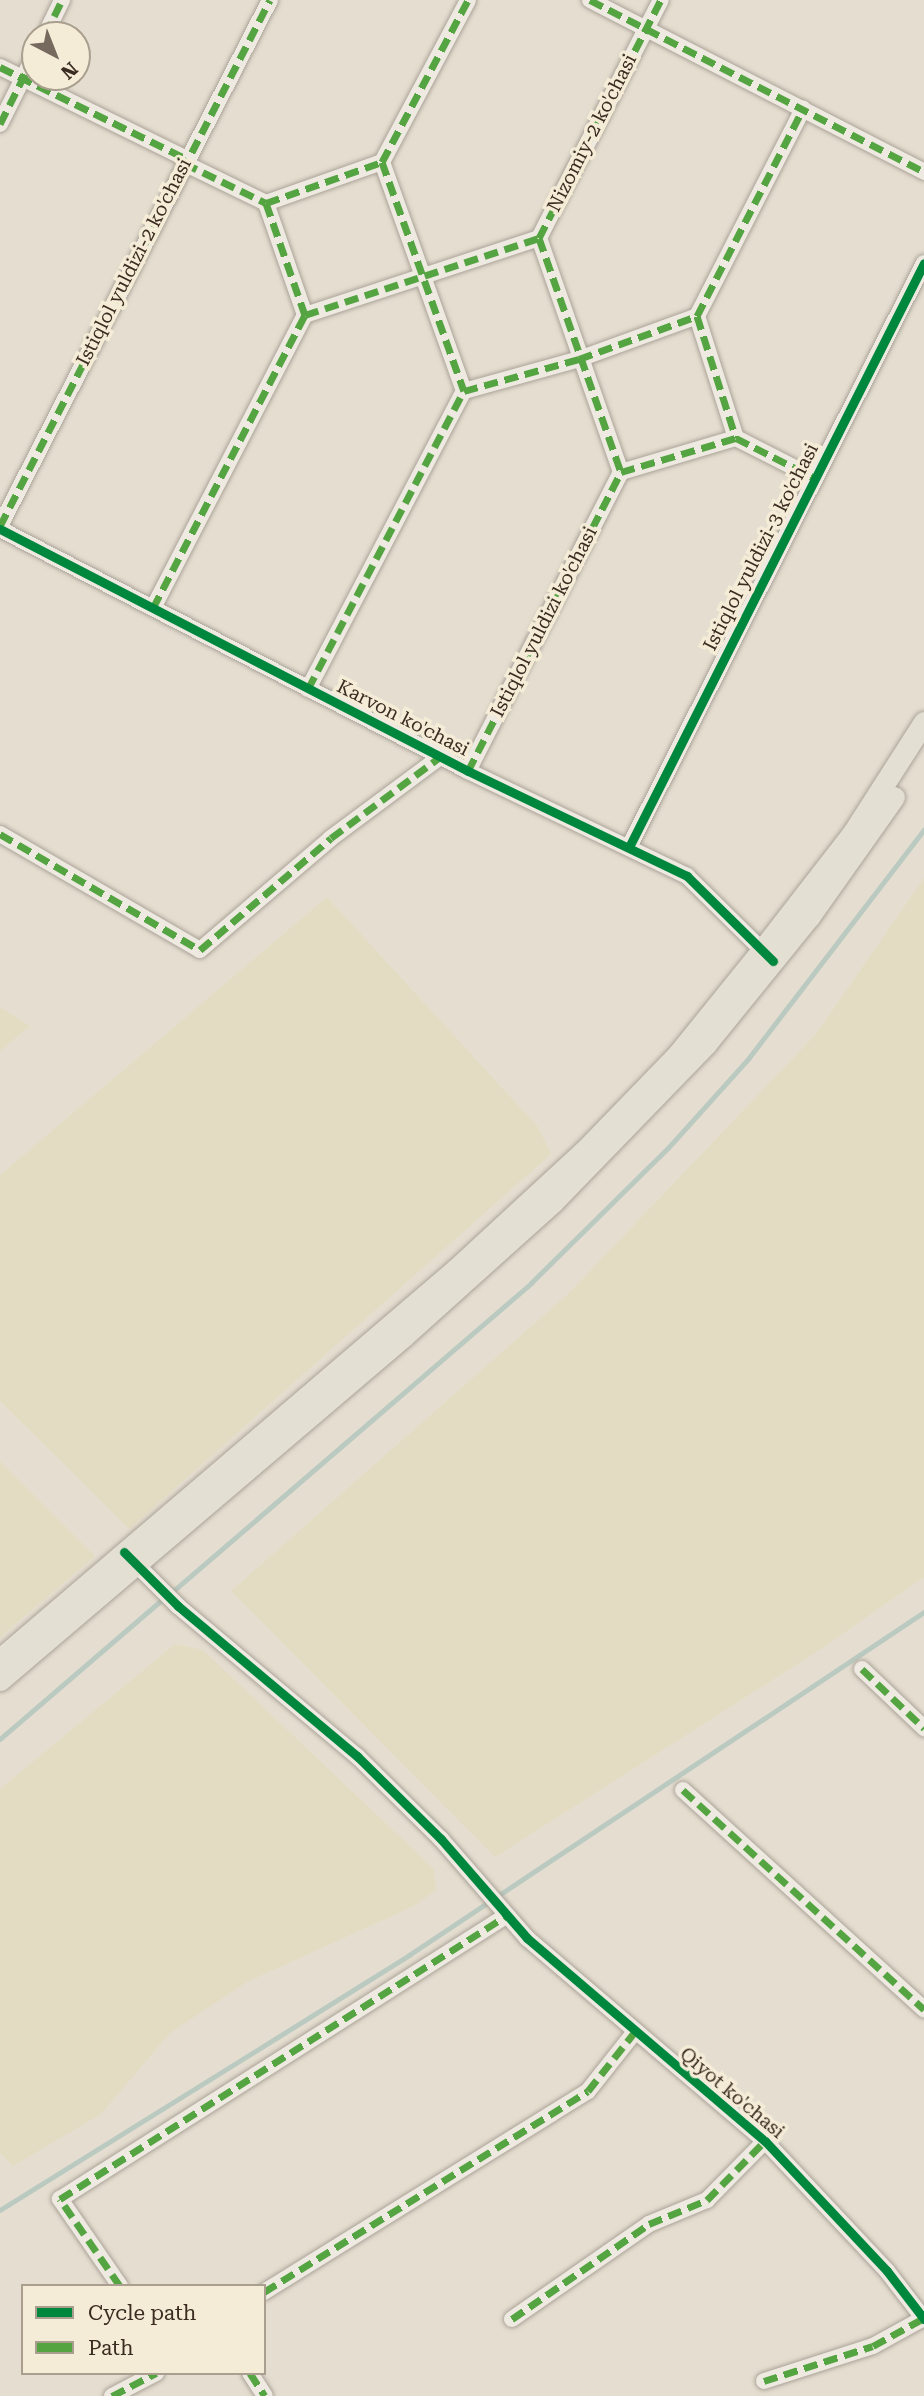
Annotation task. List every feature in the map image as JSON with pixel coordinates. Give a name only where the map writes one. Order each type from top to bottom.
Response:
[{"type":"main road","points":[[768,956],[852,834],[924,722]]},
{"type":"main road","points":[[0,1680],[130,1558],[584,1152],[768,956],[859,850],[924,748]]},
{"type":"main road","points":[[0,1659],[130,1558]]},
{"type":"street","points":[[52,21],[62,0]]},
{"type":"street","name":"Istiqlol yuldizi-2 ko'chasi","points":[[0,527],[185,161],[270,0]]},
{"type":"street","points":[[266,203],[382,162],[468,0]]},
{"type":"street","points":[[590,0],[924,172]]},
{"type":"street","name":"Nizomiy-2 ko'chasi","points":[[539,238],[661,0]]},
{"type":"street","points":[[0,67],[21,78]]},
{"type":"street","points":[[0,124],[21,83]]},
{"type":"street","points":[[47,91],[266,203],[306,315]]},
{"type":"street","points":[[464,391],[579,359],[697,316],[803,109]]},
{"type":"street","points":[[308,689],[464,391],[426,278],[382,162]]},
{"type":"street","points":[[153,608],[306,315],[426,278],[539,238],[579,359],[621,472],[736,438],[815,478]]},
{"type":"street","name":"Istiqlol yuldizi-3 ko'chasi","points":[[629,846],[924,262]]},
{"type":"street","points":[[697,316],[736,438]]},
{"type":"street","name":"Istiqlol yuldizi ko'chasi","points":[[468,771],[621,472]]},
{"type":"street","name":"Karvon ko'chasi","points":[[0,527],[440,757],[687,876],[768,956]]},
{"type":"street","points":[[0,834],[200,950],[331,838],[440,757]]},
{"type":"street","name":"Qiyot ko'chasi","points":[[130,1558],[178,1606],[357,1756],[482,1885],[503,1913],[634,2033],[765,2141],[887,2271],[924,2319],[873,2346],[764,2381]]},
{"type":"street","points":[[862,1669],[924,1728]]},
{"type":"street","points":[[683,1790],[924,2009]]},
{"type":"street","points":[[119,2284],[61,2199],[503,1913]]},
{"type":"street","points":[[266,2290],[588,2091],[634,2033]]},
{"type":"street","points":[[512,2319],[649,2224],[707,2200],[765,2141]]},
{"type":"street","points":[[112,2396],[152,2375]]},
{"type":"street","points":[[251,2375],[265,2396]]},
{"type":"shaded area","points":[[924,878],[924,1577],[818,1651],[495,1857],[231,1591],[569,1293],[816,1034]]},
{"type":"shaded area","points":[[327,897],[538,1127],[551,1154],[129,1529],[0,1401],[0,1175]]},
{"type":"shaded area","points":[[0,1007],[30,1026],[0,1051]]},
{"type":"shaded area","points":[[0,1461],[95,1556],[0,1637]]},
{"type":"shaded area","points":[[175,1644],[203,1650],[434,1869],[436,1890],[414,1906],[247,1982],[170,2033],[101,2114],[13,2166],[0,2153],[0,1789]]},
{"type":"waterway","points":[[171,1593],[531,1283],[668,1148],[748,1059],[924,830]]},
{"type":"waterway","points":[[0,1739],[164,1598]]},
{"type":"waterway","points":[[0,2210],[409,1955],[924,1612]]},
{"type":"marked path","points":[[52,21],[62,0]]},
{"type":"marked path","points":[[0,526],[270,0]]},
{"type":"marked path","points":[[382,162],[468,0]]},
{"type":"marked path","points":[[590,0],[924,172]]},
{"type":"marked path","points":[[539,238],[661,0]]},
{"type":"marked path","points":[[0,67],[187,159]]},
{"type":"marked path","points":[[0,124],[21,82]]},
{"type":"marked path","points":[[697,316],[803,109]]},
{"type":"marked path","points":[[382,162],[464,391]]},
{"type":"marked path","points":[[266,203],[382,162]]},
{"type":"marked path","points":[[184,163],[266,203],[305,315]]},
{"type":"marked path","points":[[539,238],[621,472]]},
{"type":"marked path","points":[[305,315],[539,238]]},
{"type":"marked path","points":[[153,608],[305,315]]},
{"type":"marked path","points":[[697,316],[736,438]]},
{"type":"marked path","points":[[464,391],[579,359],[697,316]]},
{"type":"marked path","points":[[308,689],[464,391]]},
{"type":"marked path","points":[[621,472],[736,438],[815,478]]},
{"type":"marked path","points":[[468,771],[621,472]]},
{"type":"marked path","points":[[0,834],[200,950],[331,838],[440,757]]},
{"type":"marked path","points":[[862,1669],[924,1728]]},
{"type":"marked path","points":[[683,1790],[924,2009]]},
{"type":"marked path","points":[[119,2284],[60,2199],[506,1916]]},
{"type":"marked path","points":[[266,2291],[588,2091],[634,2033]]},
{"type":"marked path","points":[[512,2319],[649,2224],[707,2200],[765,2141]]},
{"type":"marked path","points":[[764,2381],[873,2346],[924,2318]]},
{"type":"marked path","points":[[112,2396],[152,2375]]},
{"type":"marked path","points":[[251,2375],[265,2396]]},
{"type":"cycle path","points":[[629,847],[924,263]]},
{"type":"cycle path","points":[[0,529],[468,771],[687,876],[773,961]]},
{"type":"cycle path","points":[[124,1552],[178,1606],[357,1756],[441,1839],[527,1938],[765,2141],[887,2271],[924,2319]]}]
